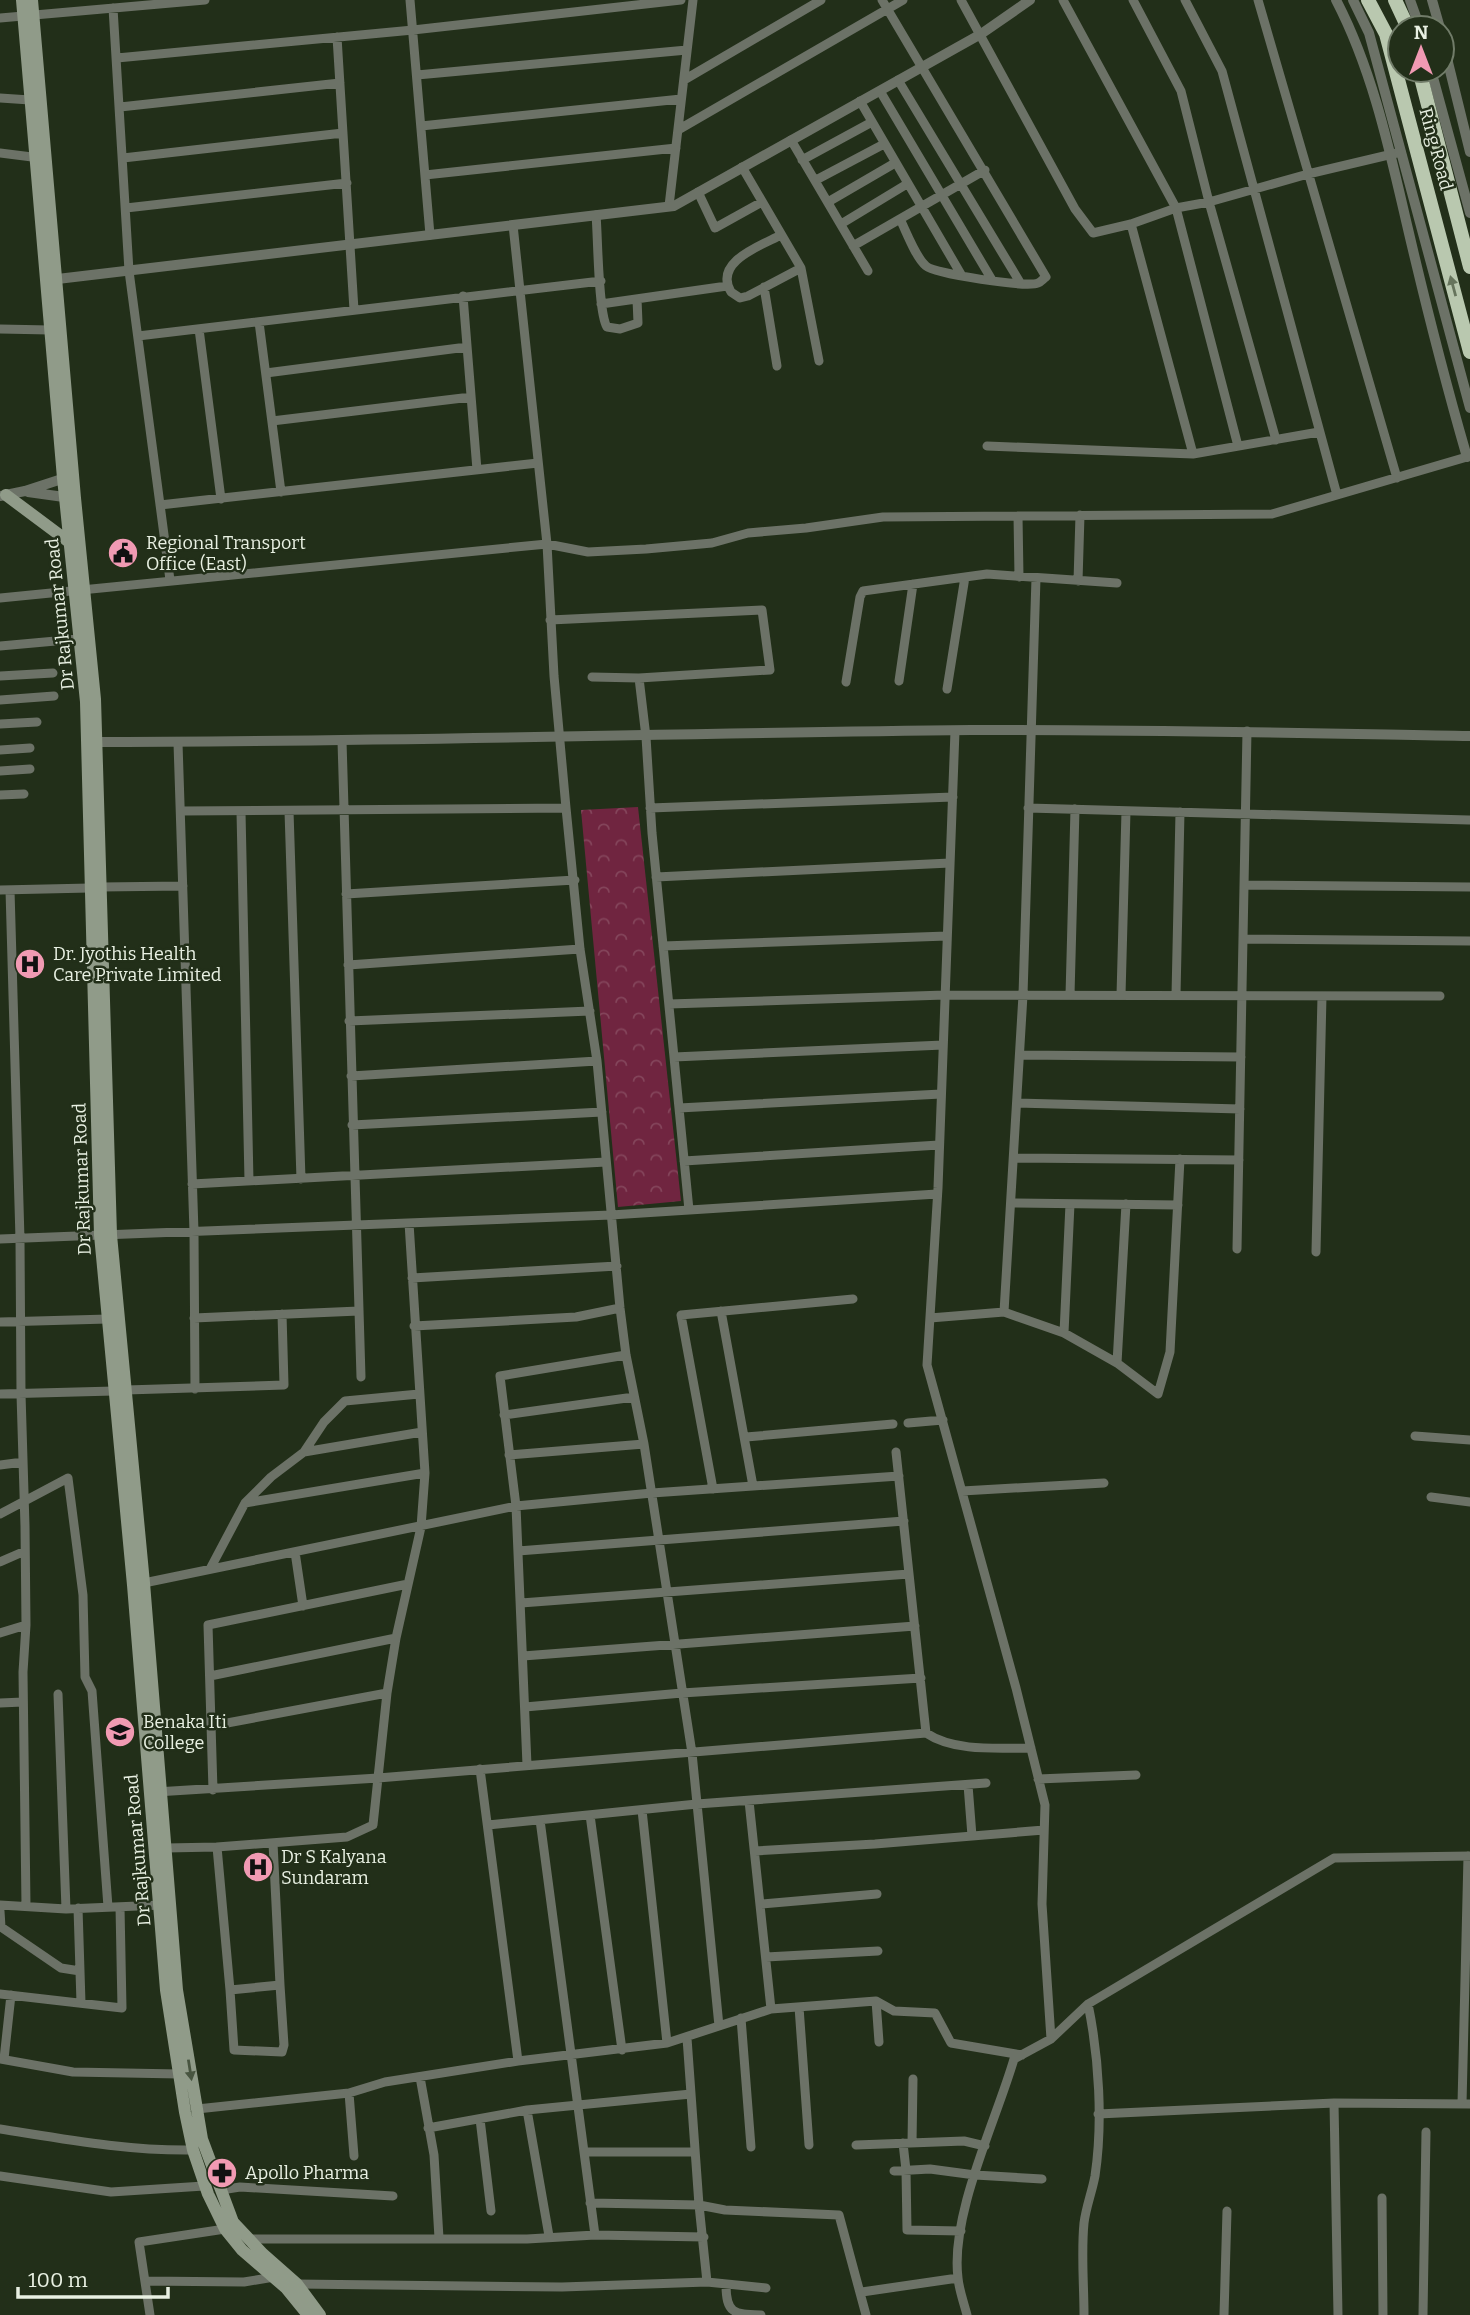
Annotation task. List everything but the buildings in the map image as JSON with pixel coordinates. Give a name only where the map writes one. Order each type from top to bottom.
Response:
[{"type":"highway","name":"Ring Road","points":[[1368,0],[1386,34],[1470,352]]},
{"type":"highway","name":"Ring Road","points":[[1423,84],[1470,267]]},
{"type":"main road","name":"Dr Rajkumar Road","points":[[22,0],[28,16],[79,590],[95,699],[92,742],[108,1319],[120,1391]]},
{"type":"main road","name":"Dr Rajkumar Road","points":[[32,0],[28,16],[30,100],[41,158]]},
{"type":"main road","name":"Dr Rajkumar Road","points":[[51,280],[50,330],[68,477]]},
{"type":"main road","points":[[3,495],[75,545]]},
{"type":"main road","name":"Dr Rajkumar Road","points":[[79,590],[78,639],[92,742]]},
{"type":"main road","name":"Dr Rajkumar Road","points":[[106,1235],[165,1905],[202,2139],[233,2222],[297,2284],[320,2315]]},
{"type":"main road","name":"Dr Rajkumar Road","points":[[156,1792],[166,1848],[166,1990],[178,2074],[193,2150],[204,2186],[225,2229],[253,2261],[294,2296],[308,2315]]},
{"type":"street","points":[[0,18],[113,8],[136,3],[205,0]]},
{"type":"street","points":[[411,0],[430,235]]},
{"type":"street","points":[[117,58],[413,30],[681,0]]},
{"type":"street","points":[[669,206],[693,0]]},
{"type":"street","points":[[684,80],[821,0]]},
{"type":"street","points":[[678,130],[884,4],[902,0]]},
{"type":"street","points":[[961,0],[1075,208],[1093,233],[1132,224],[1176,208],[1396,154]]},
{"type":"street","points":[[51,280],[669,206],[981,34],[1030,0]]},
{"type":"street","points":[[1063,0],[1176,208],[1238,446]]},
{"type":"street","points":[[1133,0],[1181,91],[1209,202],[1276,440]]},
{"type":"street","points":[[1185,0],[1222,71],[1337,495]]},
{"type":"street","points":[[1258,0],[1397,478]]},
{"type":"street","points":[[1336,0],[1355,36],[1396,154],[1470,408]]},
{"type":"street","points":[[0,598],[547,544],[588,552],[712,543],[748,533],[883,517],[1272,514],[1468,456],[1437,349],[1369,33],[1353,0]]},
{"type":"street","points":[[884,4],[985,170],[1046,277],[1037,284],[1021,284],[931,269],[923,264],[900,219]]},
{"type":"street","points":[[113,8],[129,271],[170,580]]},
{"type":"street","points":[[337,37],[354,310]]},
{"type":"street","points":[[417,75],[687,50]]},
{"type":"street","points":[[898,80],[1021,284]]},
{"type":"street","points":[[120,107],[340,83]]},
{"type":"street","points":[[1435,84],[1470,213]]},
{"type":"street","points":[[1453,84],[1470,152]]},
{"type":"street","points":[[880,91],[992,280]]},
{"type":"street","points":[[0,98],[30,100]]},
{"type":"street","points":[[421,126],[681,99]]},
{"type":"street","points":[[860,102],[962,276]]},
{"type":"street","points":[[802,160],[872,122]]},
{"type":"street","points":[[123,158],[343,133]]},
{"type":"street","points":[[791,140],[868,271]]},
{"type":"street","points":[[816,180],[884,144]]},
{"type":"street","points":[[425,175],[676,148]]},
{"type":"street","points":[[0,153],[41,158]]},
{"type":"street","points":[[828,201],[895,163]]},
{"type":"street","points":[[742,167],[801,268],[819,362]]},
{"type":"street","points":[[853,246],[985,170]]},
{"type":"street","points":[[125,208],[347,183]]},
{"type":"street","points":[[841,224],[907,184]]},
{"type":"street","points":[[698,192],[715,228],[762,202]]},
{"type":"street","points":[[596,215],[601,304],[607,327],[620,329],[638,323],[637,299]]},
{"type":"street","points":[[1132,224],[1193,454]]},
{"type":"street","points":[[513,225],[547,544],[550,620],[566,808],[580,949],[597,1061],[620,1308],[692,1753],[719,2026]]},
{"type":"street","points":[[781,234],[731,265],[726,276],[727,286],[740,298],[801,268]]},
{"type":"street","points":[[138,337],[601,281]]},
{"type":"street","points":[[601,304],[727,286]]},
{"type":"street","points":[[764,287],[776,366]]},
{"type":"street","points":[[463,296],[477,470]]},
{"type":"street","points":[[259,322],[281,492]]},
{"type":"street","points":[[0,329],[50,330]]},
{"type":"street","points":[[199,329],[221,499]]},
{"type":"street","points":[[266,373],[467,347]]},
{"type":"street","points":[[272,421],[471,397]]},
{"type":"street","points":[[987,446],[1193,454],[1319,432]]},
{"type":"street","points":[[160,505],[538,463]]},
{"type":"street","points":[[3,495],[68,477]]},
{"type":"street","points":[[25,491],[70,498]]},
{"type":"street","points":[[1078,581],[1080,515]]},
{"type":"street","points":[[1018,516],[1019,577]]},
{"type":"street","points":[[846,682],[863,591],[987,574],[1117,583]]},
{"type":"street","points":[[947,689],[965,577]]},
{"type":"street","points":[[1004,1312],[1023,995],[1036,578]]},
{"type":"street","points":[[899,681],[913,584]]},
{"type":"street","points":[[550,620],[762,610],[770,670],[639,678],[592,677]]},
{"type":"street","points":[[0,646],[78,639]]},
{"type":"street","points":[[0,676],[53,673]]},
{"type":"street","points":[[639,678],[690,1210]]},
{"type":"street","points":[[0,700],[54,696]]},
{"type":"street","points":[[0,724],[37,722]]},
{"type":"street","points":[[92,742],[342,741],[1030,730],[1470,736]]},
{"type":"street","points":[[955,731],[928,1365],[1045,1805],[1042,1904],[1051,2039]]},
{"type":"street","points":[[1237,1249],[1247,731]]},
{"type":"street","points":[[342,741],[361,1377]]},
{"type":"street","points":[[178,743],[194,1232],[195,1389]]},
{"type":"street","points":[[0,750],[30,748]]},
{"type":"street","points":[[0,771],[30,769]]},
{"type":"street","points":[[0,795],[24,793]]},
{"type":"street","points":[[650,808],[953,797]]},
{"type":"street","points":[[1028,807],[1469,820]]},
{"type":"street","points":[[181,811],[566,808]]},
{"type":"street","points":[[1070,995],[1075,809]]},
{"type":"street","points":[[289,811],[301,1178]]},
{"type":"street","points":[[1121,995],[1126,811]]},
{"type":"street","points":[[241,812],[249,1181]]},
{"type":"street","points":[[1176,995],[1180,812]]},
{"type":"street","points":[[656,877],[950,863]]},
{"type":"street","points":[[346,894],[575,880]]},
{"type":"street","points":[[1244,885],[1470,887]]},
{"type":"street","points":[[26,1905],[23,1702],[26,1625],[25,1500],[20,1239],[5,890],[183,886]]},
{"type":"street","points":[[663,946],[947,936]]},
{"type":"street","points":[[1243,939],[1470,941]]},
{"type":"street","points":[[348,965],[580,949]]},
{"type":"street","points":[[669,1004],[945,995],[1440,996]]},
{"type":"street","points":[[1317,1252],[1322,996]]},
{"type":"street","points":[[349,1021],[590,1011]]},
{"type":"street","points":[[674,1057],[943,1045]]},
{"type":"street","points":[[1020,1055],[1241,1057]]},
{"type":"street","points":[[351,1076],[597,1061]]},
{"type":"street","points":[[679,1108],[941,1094]]},
{"type":"street","points":[[1017,1103],[1240,1109]]},
{"type":"street","points":[[352,1125],[602,1112]]},
{"type":"street","points":[[684,1161],[939,1146]]},
{"type":"street","points":[[1014,1158],[1239,1160]]},
{"type":"street","points":[[930,1318],[1004,1312],[1064,1334],[1117,1363],[1158,1394],[1170,1352],[1180,1159]]},
{"type":"street","points":[[192,1184],[606,1162]]},
{"type":"street","points":[[0,1239],[611,1215],[937,1194]]},
{"type":"street","points":[[1011,1203],[1178,1205]]},
{"type":"street","points":[[1064,1334],[1070,1204]]},
{"type":"street","points":[[1117,1363],[1126,1204]]},
{"type":"street","points":[[166,1848],[348,1837],[373,1825],[387,1693],[396,1638],[421,1527],[425,1473],[409,1223]]},
{"type":"street","points":[[412,1278],[617,1266]]},
{"type":"street","points":[[713,1489],[681,1315],[853,1299]]},
{"type":"street","points":[[414,1326],[576,1317],[620,1308]]},
{"type":"street","points":[[194,1318],[359,1311]]},
{"type":"street","points":[[721,1311],[753,1486]]},
{"type":"street","points":[[0,1394],[284,1385],[282,1314]]},
{"type":"street","points":[[0,1322],[108,1319]]},
{"type":"street","points":[[527,1765],[516,1506],[499,1376],[626,1355]]},
{"type":"street","points":[[210,1569],[245,1503],[271,1477],[303,1452],[324,1422],[345,1401],[419,1394]]},
{"type":"street","points":[[505,1415],[634,1397]]},
{"type":"street","points":[[908,1423],[943,1420]]},
{"type":"street","points":[[746,1437],[893,1424]]},
{"type":"street","points":[[303,1452],[422,1432]]},
{"type":"street","points":[[1415,1436],[1470,1440]]},
{"type":"street","points":[[509,1455],[644,1444]]},
{"type":"street","points":[[896,1452],[926,1733]]},
{"type":"street","points":[[0,1465],[23,1462]]},
{"type":"street","points":[[245,1503],[425,1473]]},
{"type":"street","points":[[138,1584],[516,1506],[652,1493],[899,1476]]},
{"type":"street","points":[[0,1514],[68,1478],[83,1595],[85,1677],[92,1691],[108,1907]]},
{"type":"street","points":[[962,1491],[1104,1483]]},
{"type":"street","points":[[1431,1497],[1470,1502]]},
{"type":"street","points":[[518,1551],[904,1521]]},
{"type":"street","points":[[0,1562],[25,1551]]},
{"type":"street","points":[[295,1552],[303,1606]]},
{"type":"street","points":[[521,1603],[909,1574]]},
{"type":"street","points":[[214,1790],[208,1625],[408,1584]]},
{"type":"street","points":[[0,1633],[26,1625]]},
{"type":"street","points":[[523,1656],[915,1626]]},
{"type":"street","points":[[210,1676],[396,1638]]},
{"type":"street","points":[[525,1707],[682,1693],[920,1678]]},
{"type":"street","points":[[211,1726],[387,1693]]},
{"type":"street","points":[[58,1694],[65,1909]]},
{"type":"street","points":[[0,1703],[23,1702]]},
{"type":"street","points":[[156,1792],[214,1790],[926,1733],[955,1744],[991,1748],[1031,1748]]},
{"type":"street","points":[[480,1769],[518,2061]]},
{"type":"street","points":[[1038,1779],[1136,1775]]},
{"type":"street","points":[[488,1825],[697,1804],[986,1783]]},
{"type":"street","points":[[968,1784],[972,1836]]},
{"type":"street","points":[[750,1801],[771,2009]]},
{"type":"street","points":[[642,1810],[667,2043]]},
{"type":"street","points":[[590,1815],[622,2050]]},
{"type":"street","points":[[540,1819],[595,2235]]},
{"type":"street","points":[[755,1851],[1044,1830]]},
{"type":"street","points":[[217,1847],[234,2050],[282,2052],[284,2045],[273,1843]]},
{"type":"street","points":[[967,2315],[958,2278],[961,2231],[975,2175],[1014,2059],[1051,2039],[1087,2004],[1334,1858],[1469,1856],[1466,2104],[1334,2104],[1098,2114]]},
{"type":"street","points":[[761,1904],[877,1894]]},
{"type":"street","points":[[0,1905],[65,1909],[165,1905]]},
{"type":"street","points":[[0,1994],[122,2008],[120,1907]]},
{"type":"street","points":[[78,1908],[81,2003]]},
{"type":"street","points":[[0,1912],[1,1927],[61,1968],[80,1971]]},
{"type":"street","points":[[766,1957],[878,1951]]},
{"type":"street","points":[[230,1990],[280,1985]]},
{"type":"street","points":[[11,1995],[2,2059],[73,2072],[178,2074]]},
{"type":"street","points":[[197,2109],[349,2093],[385,2082],[518,2061],[667,2043],[771,2009],[876,2001],[894,2011],[935,2013],[951,2043],[1022,2055]]},
{"type":"street","points":[[876,2001],[879,2042]]},
{"type":"street","points":[[1084,2315],[1084,2223],[1095,2176],[1098,2114],[1098,2076],[1093,2027],[1087,2004]]},
{"type":"street","points":[[799,2007],[809,2145]]},
{"type":"street","points":[[741,2018],[751,2147]]},
{"type":"street","points":[[687,2038],[699,2204],[708,2283]]},
{"type":"street","points":[[420,2077],[434,2155],[439,2238]]},
{"type":"street","points":[[912,2079],[906,2170],[907,2230],[961,2231]]},
{"type":"street","points":[[349,2093],[354,2156]]},
{"type":"street","points":[[428,2128],[527,2110],[691,2094]]},
{"type":"street","points":[[1334,2104],[1338,2315]]},
{"type":"street","points":[[527,2110],[549,2236]]},
{"type":"street","points":[[480,2119],[491,2211]]},
{"type":"street","points":[[0,2129],[95,2144],[193,2150]]},
{"type":"street","points":[[1423,2315],[1426,2132]]},
{"type":"street","points":[[856,2145],[964,2141],[985,2146]]},
{"type":"street","points":[[585,2152],[695,2152]]},
{"type":"street","points":[[894,2171],[930,2169],[1042,2179]]},
{"type":"street","points":[[0,2176],[111,2192],[204,2186]]},
{"type":"street","points":[[221,2190],[240,2187],[393,2196]]},
{"type":"street","points":[[1382,2198],[1383,2315]]},
{"type":"street","points":[[590,2203],[699,2204],[724,2210],[839,2215],[862,2292],[866,2315]]},
{"type":"street","points":[[1224,2315],[1227,2211]]},
{"type":"street","points":[[150,2315],[139,2242],[225,2229]]},
{"type":"street","points":[[248,2239],[704,2236]]},
{"type":"street","points":[[145,2281],[244,2282],[274,2277]]},
{"type":"street","points":[[862,2292],[958,2278]]},
{"type":"street","points":[[297,2284],[466,2287],[708,2283],[766,2288]]},
{"type":"street","points":[[726,2284],[726,2301],[733,2311],[761,2315]]},
{"type":"green space","points":[[638,807],[681,1201],[618,1207],[581,810]]},
{"type":"place","name":"Regional Transport Office (East)","points":[[123,553]]},
{"type":"place","name":"Dr. Jyothis Health Care Private Limited","points":[[30,964]]},
{"type":"place","name":"Benaka Iti College","points":[[120,1732]]},
{"type":"place","name":"Dr S Kalyana Sundaram","points":[[258,1867]]},
{"type":"place","name":"Apollo Pharma","points":[[222,2173]]}]
